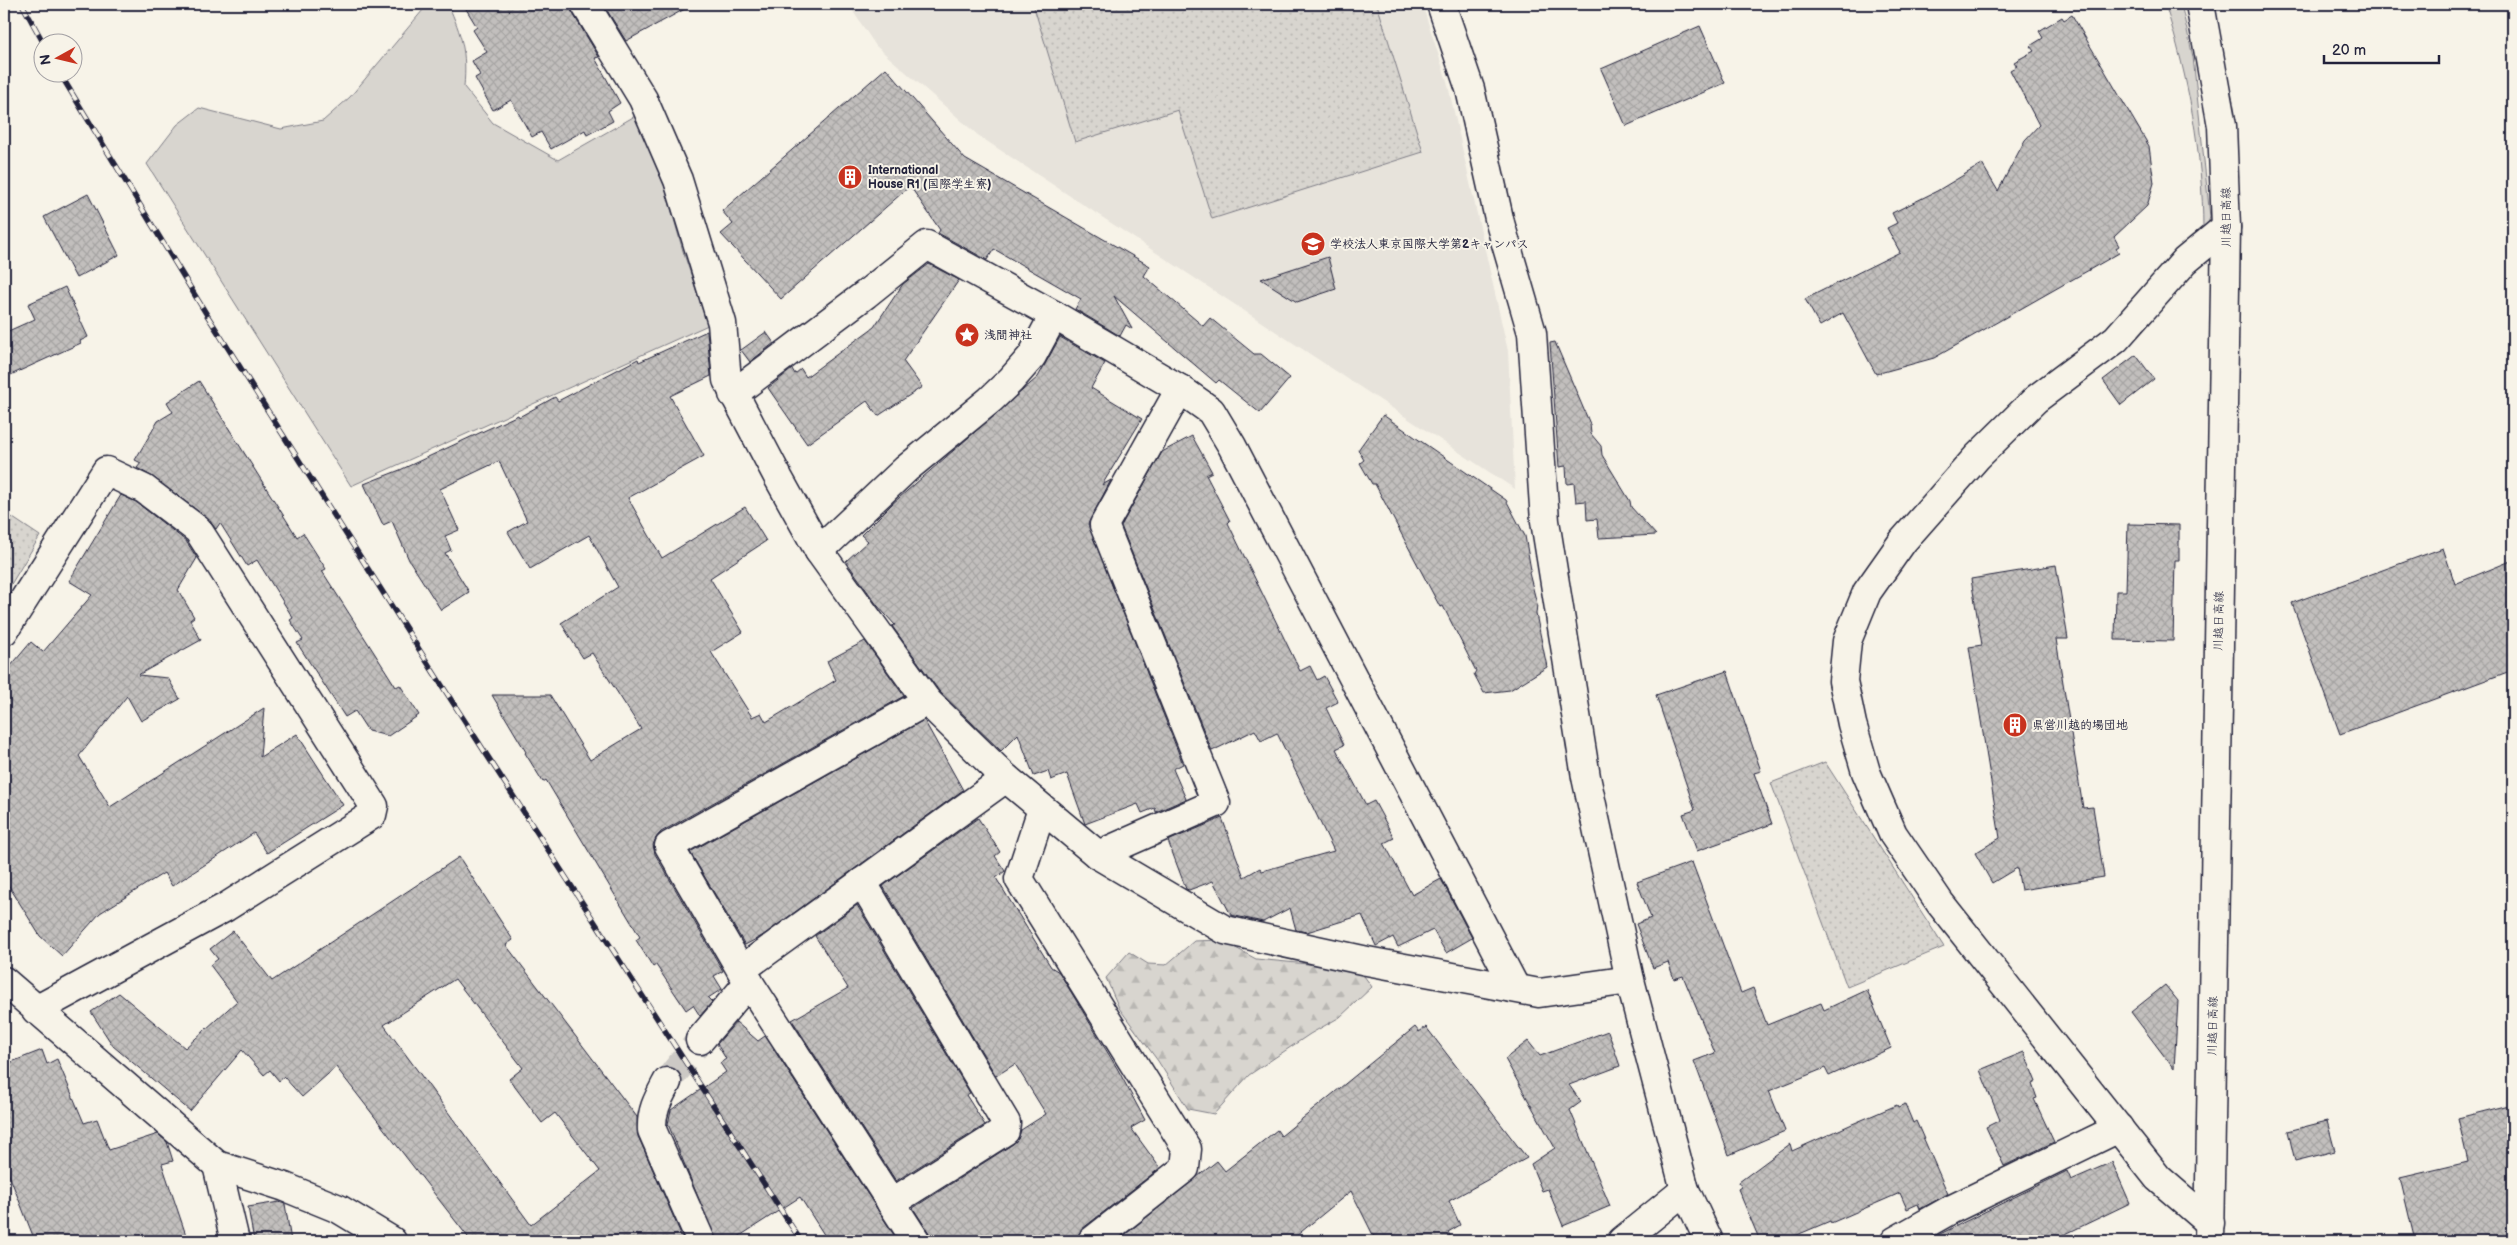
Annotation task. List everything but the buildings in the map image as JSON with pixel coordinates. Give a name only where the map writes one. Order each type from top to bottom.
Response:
[{"type":"street","points":[[585,4],[643,99],[678,180],[722,323],[727,380],[819,551],[927,701],[1006,778],[1098,855],[1225,930],[1367,961],[1515,987],[1539,993],[1630,980]]},
{"type":"street","points":[[1442,4],[1470,89],[1500,223],[1532,333],[1545,521],[1586,777],[1630,980],[1684,1190],[1709,1241]]},
{"type":"street","name":"川越日高線","points":[[2200,4],[2222,126],[2226,227],[2209,1232]]},
{"type":"street","points":[[2209,1232],[2158,1178],[1940,903],[1893,834],[1866,772],[1852,724],[1843,681],[1847,641],[1867,592],[1903,541],[1977,457],[2036,399],[2116,339],[2185,261],[2226,227]]},
{"type":"street","points":[[734,394],[866,294],[927,245],[1054,315],[1180,389],[1211,411],[1232,446],[1515,987]]},
{"type":"street","points":[[819,551],[906,469],[1011,380],[1032,356],[1054,315]]},
{"type":"street","points":[[1098,855],[1216,803],[1104,526],[1180,389]]},
{"type":"street","points":[[4,631],[106,471],[144,489],[198,530],[374,806],[372,815],[226,907],[36,1010]]},
{"type":"street","points":[[916,1241],[745,976],[669,846],[927,701]]},
{"type":"street","points":[[700,1040],[745,976],[862,882],[1006,778]]},
{"type":"street","points":[[1042,809],[1019,879],[1187,1150],[1186,1168],[1092,1241]]},
{"type":"street","points":[[862,882],[1006,1123],[1005,1131],[891,1203]]},
{"type":"street","points":[[4,981],[218,1165],[285,1187],[339,1209],[392,1241]]},
{"type":"street","points":[[667,1082],[655,1104],[652,1130],[672,1180],[701,1241]]},
{"type":"street","points":[[1895,1241],[1950,1210],[2119,1128]]},
{"type":"street","points":[[218,1165],[234,1241]]},
{"type":"street","points":[[1622,1241],[1684,1190]]},
{"type":"shaded area","name":"学校法人東京国際大学第2キャンパス","points":[[848,4],[1422,4],[1447,81],[1508,351],[1515,489],[979,136],[876,46]]},
{"type":"green space","points":[[428,4],[448,4],[457,26],[464,54],[464,87],[493,123],[558,160],[635,116],[664,184],[683,251],[708,325],[351,486],[147,164],[177,125],[199,108],[281,129],[323,121],[350,97]]},
{"type":"green space","points":[[1033,4],[1377,4],[1423,152],[1212,219],[1178,110],[1075,142]]},
{"type":"green space","points":[[2165,4],[2181,4],[2193,57],[2210,217],[2207,227],[2203,230],[2200,173],[2193,116],[2181,59]]},
{"type":"green space","points":[[4,512],[40,536],[4,596]]},
{"type":"green space","points":[[1825,762],[1944,947],[1847,987],[1771,783]]},
{"type":"green space","points":[[1221,940],[1256,959],[1359,969],[1372,987],[1340,1017],[1310,1034],[1249,1075],[1214,1114],[1188,1109],[1158,1061],[1119,1008],[1106,978],[1129,952],[1148,964],[1166,965],[1194,941]]},
{"type":"tunnel","points":[[667,1082],[700,1040]]},
{"type":"railway","points":[[22,4],[37,32]]},
{"type":"railway","points":[[65,82],[207,315],[448,695],[801,1241]]},
{"type":"place","name":"International House R1 (国際学生寮)","points":[[850,177]]},
{"type":"place","name":"学校法人東京国際大学第2キャンパス","points":[[1313,244]]},
{"type":"place","name":"浅間神社","points":[[967,335]]},
{"type":"place","name":"県営川越的場団地","points":[[2015,725]]}]
